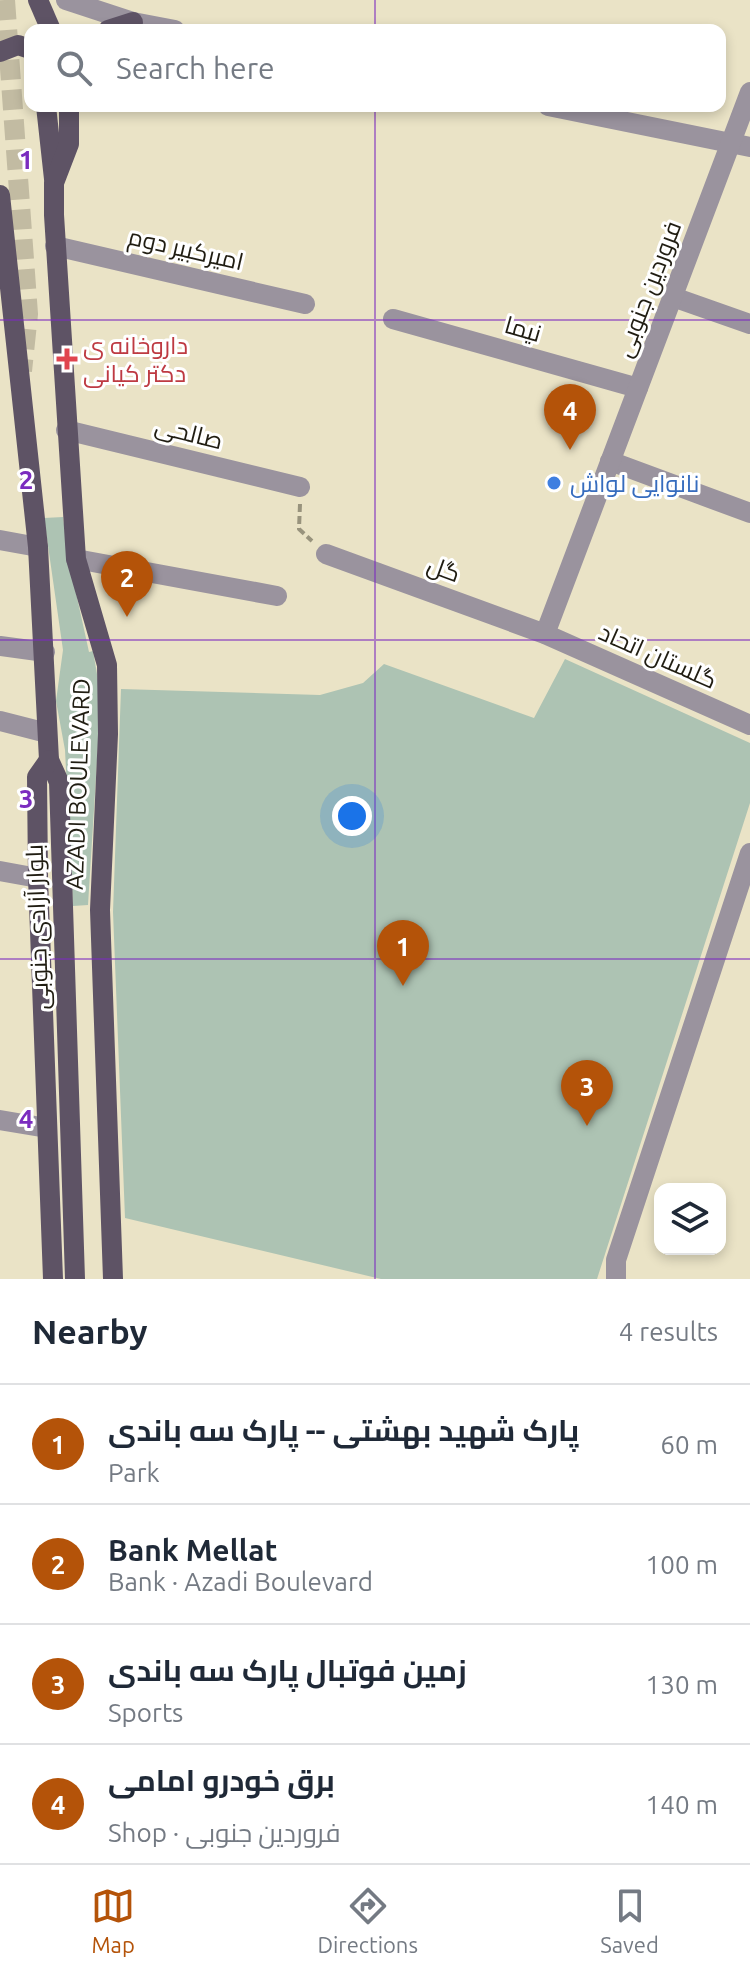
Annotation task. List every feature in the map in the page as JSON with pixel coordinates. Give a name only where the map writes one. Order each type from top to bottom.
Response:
[{"type":"main road","points":[[38,0],[48,24]]},
{"type":"main road","points":[[127,24],[133,22]]},
{"type":"main road","points":[[0,52],[18,45],[24,47]]},
{"type":"main road","points":[[47,112],[54,183]]},
{"type":"main road","name":"AZADI BOULEVARD","points":[[69,112],[69,144],[54,183],[55,246],[76,559],[107,665],[108,734],[100,910],[113,1279]]},
{"type":"main road","name":"بلوار آزادی جنوبی","points":[[0,195],[5,286],[38,547],[49,760],[59,782],[75,1279]]},
{"type":"main road","points":[[49,760],[37,777],[53,1279]]},
{"type":"street","points":[[66,0],[144,24]]},
{"type":"street","name":"فروردین جنوبی","points":[[545,634],[673,297],[740,145],[750,92]]},
{"type":"street","points":[[578,112],[740,145]]},
{"type":"street","name":"امیرکبیر دوم","points":[[55,246],[305,304]]},
{"type":"street","points":[[673,297],[750,324]]},
{"type":"street","name":"نیما","points":[[393,319],[638,388]]},
{"type":"street","name":"صالحی","points":[[66,430],[300,487]]},
{"type":"street","points":[[610,461],[750,513]]},
{"type":"street","points":[[0,540],[38,547]]},
{"type":"street","name":"گل","points":[[326,554],[545,634]]},
{"type":"street","points":[[76,559],[277,596]]},
{"type":"street","name":"گلستان اتحاد","points":[[545,634],[750,725]]},
{"type":"street","points":[[0,646],[45,652]]},
{"type":"street","points":[[0,721],[47,733]]},
{"type":"street","points":[[616,1279],[616,1260],[750,853]]},
{"type":"street","points":[[0,871],[38,878]]},
{"type":"street","points":[[0,1120],[47,1128]]},
{"type":"path","points":[[300,487],[299,529],[326,554]]},
{"type":"green space","points":[[63,517],[69,561],[89,652],[93,651],[101,697],[88,905],[73,906],[65,750],[56,701],[63,650],[44,518]]},
{"type":"green space","points":[[565,659],[750,743],[750,803],[597,1279],[381,1279],[125,1218],[113,912],[121,689],[320,695],[363,683],[384,664],[534,718]]},
{"type":"tunnel","points":[[5,0],[28,314],[22,371]]},
{"type":"place","name":"داروخانه ی دکتر کیانی","points":[[67,359]]},
{"type":"place","name":"برق خودرو امامی","points":[[570,450]]},
{"type":"place","name":"نانوایی لواش","points":[[554,483]]},
{"type":"place","name":"Bank Mellat","points":[[127,617]]},
{"type":"place","name":"پارک شهید بهشتی -- پارک سه باندی","points":[[403,986]]},
{"type":"place","name":"زمین فوتبال پارک سه باندی","points":[[587,1126]]}]
